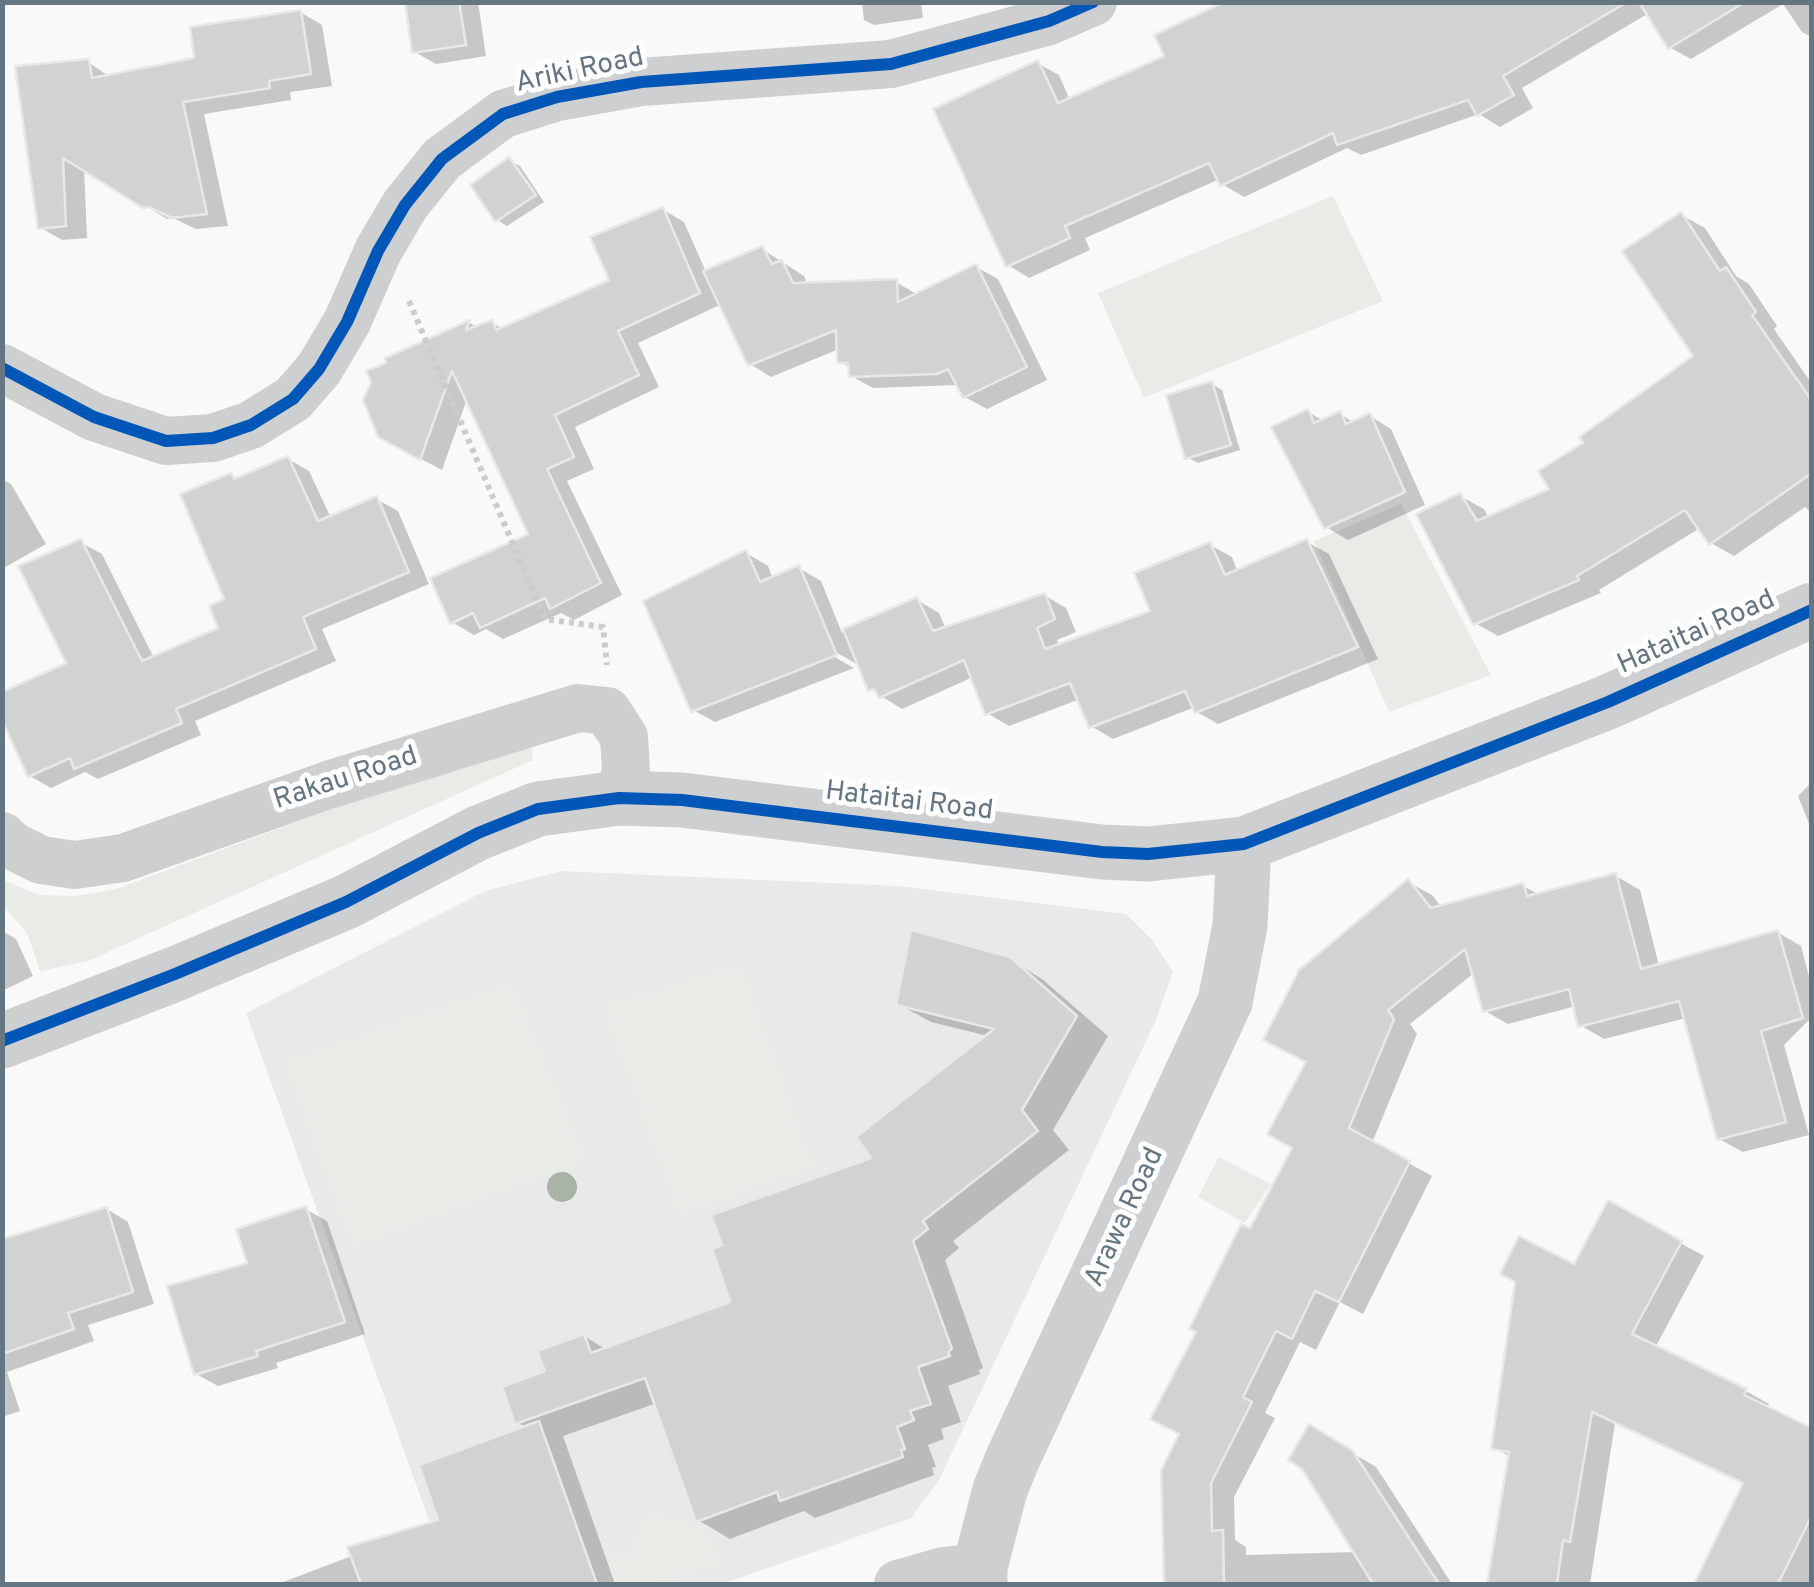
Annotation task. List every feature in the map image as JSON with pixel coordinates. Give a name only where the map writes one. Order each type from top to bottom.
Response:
[{"type":"street","name":"Ariki Road","points":[[2,368],[94,417],[166,440],[213,438],[251,425],[293,399],[319,368],[348,322],[378,251],[405,204],[442,159],[502,114],[556,97],[641,82],[891,64],[1050,21],[1093,2]]},
{"type":"street","name":"Hataitai Road","points":[[2,1041],[176,974],[346,902],[478,834],[538,808],[619,798],[682,800],[1102,852],[1148,854],[1244,844],[1608,702],[1812,610]]},
{"type":"street","name":"Rakau Road","points":[[2,836],[41,860],[76,864],[122,858],[328,785],[521,724],[578,708],[606,711]]},
{"type":"street","points":[[606,711],[624,737],[626,770],[619,798]]},
{"type":"street","name":"Arawa Road","points":[[980,1576],[1000,1490],[1013,1458],[1225,1002],[1240,926],[1244,844]]},
{"type":"street","points":[[898,1584],[943,1571],[980,1576]]},
{"type":"path","points":[[406,294],[545,619],[603,627],[606,711]]},
{"type":"shaded area","points":[[1333,196],[1383,301],[1144,398],[1098,293]]},
{"type":"shaded area","points":[[1401,504],[1491,675],[1389,712],[1314,541]]},
{"type":"shaded area","points":[[513,742],[531,745],[533,760],[88,961],[40,971],[27,933],[3,905],[2,879],[38,895],[75,896],[116,889]]},
{"type":"shaded area","points":[[561,871],[898,886],[1126,914],[1153,941],[1173,972],[1155,1022],[939,1480],[911,1518],[722,1584],[452,1584],[246,1013],[485,891]]},
{"type":"shaded area","points":[[739,964],[813,1167],[679,1214],[604,1007]]},
{"type":"shaded area","points":[[511,983],[585,1160],[353,1247],[285,1062]]},
{"type":"shaded area","points":[[1219,1157],[1271,1184],[1245,1223],[1198,1197]]},
{"type":"shaded area","points":[[648,1514],[706,1529],[721,1563],[654,1584],[598,1584],[613,1548],[627,1556]]},
{"type":"building","points":[[405,2],[459,2],[466,45],[412,53]]},
{"type":"building","points":[[1224,2],[1627,2],[1503,76],[1514,95],[1477,116],[1468,100],[1337,145],[1333,133],[1220,186],[1209,163],[1065,226],[1070,238],[1006,267],[933,109],[1038,60],[1058,103],[1164,56],[1154,35]]},
{"type":"building","points":[[1639,2],[1745,2],[1668,49]]},
{"type":"building","points":[[301,10],[311,74],[269,81],[270,88],[183,102],[207,214],[172,218],[143,208],[63,158],[66,226],[38,229],[15,66],[89,59],[92,78],[194,58],[190,27]]},
{"type":"building","points":[[509,157],[536,195],[495,222],[470,185]]},
{"type":"building","points":[[663,207],[700,293],[618,331],[639,375],[555,415],[574,457],[547,469],[601,583],[550,609],[545,598],[480,628],[473,613],[450,624],[430,578],[528,534],[452,371],[420,460],[378,437],[363,400],[371,382],[366,371],[386,363],[385,358],[470,320],[466,330],[492,320],[496,330],[609,280],[590,237]]},
{"type":"building","points":[[1681,212],[1720,271],[1726,267],[1756,312],[1752,315],[1812,401],[1812,473],[1709,545],[1685,510],[1577,576],[1579,580],[1473,625],[1416,514],[1460,493],[1477,521],[1549,489],[1538,471],[1583,443],[1579,437],[1693,356],[1622,251]]},
{"type":"building","points":[[762,246],[772,264],[782,260],[793,283],[897,279],[898,302],[976,264],[1027,367],[963,398],[948,369],[937,374],[849,377],[848,363],[837,363],[836,330],[748,366],[703,271]]},
{"type":"building","points":[[1212,381],[1231,445],[1185,459],[1166,395]]},
{"type":"building","points":[[1308,409],[1314,423],[1340,411],[1346,424],[1370,413],[1405,492],[1324,529],[1271,427]]},
{"type":"building","points":[[288,456],[318,521],[377,496],[409,572],[303,617],[316,649],[176,709],[182,723],[74,769],[70,758],[28,777],[2,720],[2,692],[66,663],[18,566],[81,539],[142,661],[218,628],[209,606],[224,599],[180,494],[231,473],[234,479]]},
{"type":"building","points":[[1307,539],[1358,647],[1195,713],[1185,691],[1089,728],[1070,683],[985,715],[964,660],[879,698],[874,689],[868,691],[843,629],[917,597],[933,631],[1045,593],[1055,619],[1037,628],[1045,649],[1150,611],[1134,573],[1210,542],[1225,575]]},
{"type":"building","points":[[746,550],[760,582],[799,565],[837,655],[691,712],[643,601]]},
{"type":"building","points":[[1616,873],[1641,969],[1778,930],[1803,1018],[1761,1031],[1786,1122],[1717,1140],[1679,1001],[1578,1027],[1569,989],[1483,1012],[1465,949],[1388,1010],[1394,1019],[1349,1128],[1410,1161],[1339,1302],[1315,1291],[1292,1339],[1276,1331],[1243,1397],[1252,1402],[1211,1483],[1212,1531],[1223,1530],[1224,1584],[1164,1584],[1161,1470],[1179,1434],[1150,1419],[1196,1332],[1189,1329],[1241,1224],[1250,1228],[1292,1148],[1267,1134],[1306,1062],[1263,1040],[1299,970],[1408,879],[1431,908],[1523,883],[1527,896]]},
{"type":"building","points":[[911,930],[1010,957],[1077,1016],[1022,1110],[1038,1131],[923,1221],[928,1229],[913,1241],[952,1349],[948,1352],[950,1356],[918,1367],[931,1404],[910,1411],[914,1420],[897,1427],[905,1449],[901,1450],[903,1457],[780,1501],[777,1492],[696,1522],[645,1378],[515,1424],[502,1387],[545,1371],[537,1351],[584,1334],[591,1353],[730,1302],[712,1249],[722,1245],[711,1215],[871,1158],[856,1137],[994,1029],[896,1005]]},
{"type":"building","points":[[1608,1200],[1682,1241],[1632,1334],[1747,1389],[1744,1395],[1812,1428],[1812,1515],[1778,1584],[1694,1584],[1743,1483],[1592,1412],[1570,1542],[1563,1540],[1557,1584],[1487,1584],[1509,1452],[1491,1449],[1515,1282],[1500,1274],[1519,1236],[1574,1264]]},
{"type":"building","points":[[306,1206],[345,1322],[256,1351],[258,1356],[194,1375],[167,1286],[247,1263],[236,1229]]},
{"type":"building","points":[[107,1207],[133,1292],[68,1313],[74,1329],[2,1354],[2,1239]]},
{"type":"building","points":[[539,1421],[597,1584],[361,1584],[347,1547],[438,1520],[419,1465]]},
{"type":"building","points":[[1309,1424],[1352,1450],[1439,1584],[1373,1584],[1302,1469],[1288,1460]]},
{"type":"cycle path","points":[[2,368],[94,417],[166,441],[213,438],[251,425],[293,399],[319,369],[347,322],[378,251],[405,205],[442,159],[503,114],[557,97],[641,82],[891,64],[1049,21],[1093,2]]},
{"type":"cycle path","points":[[2,1041],[346,902],[478,833],[538,809],[619,798],[682,800],[1102,852],[1148,854],[1244,844],[1608,702],[1812,610]]}]
